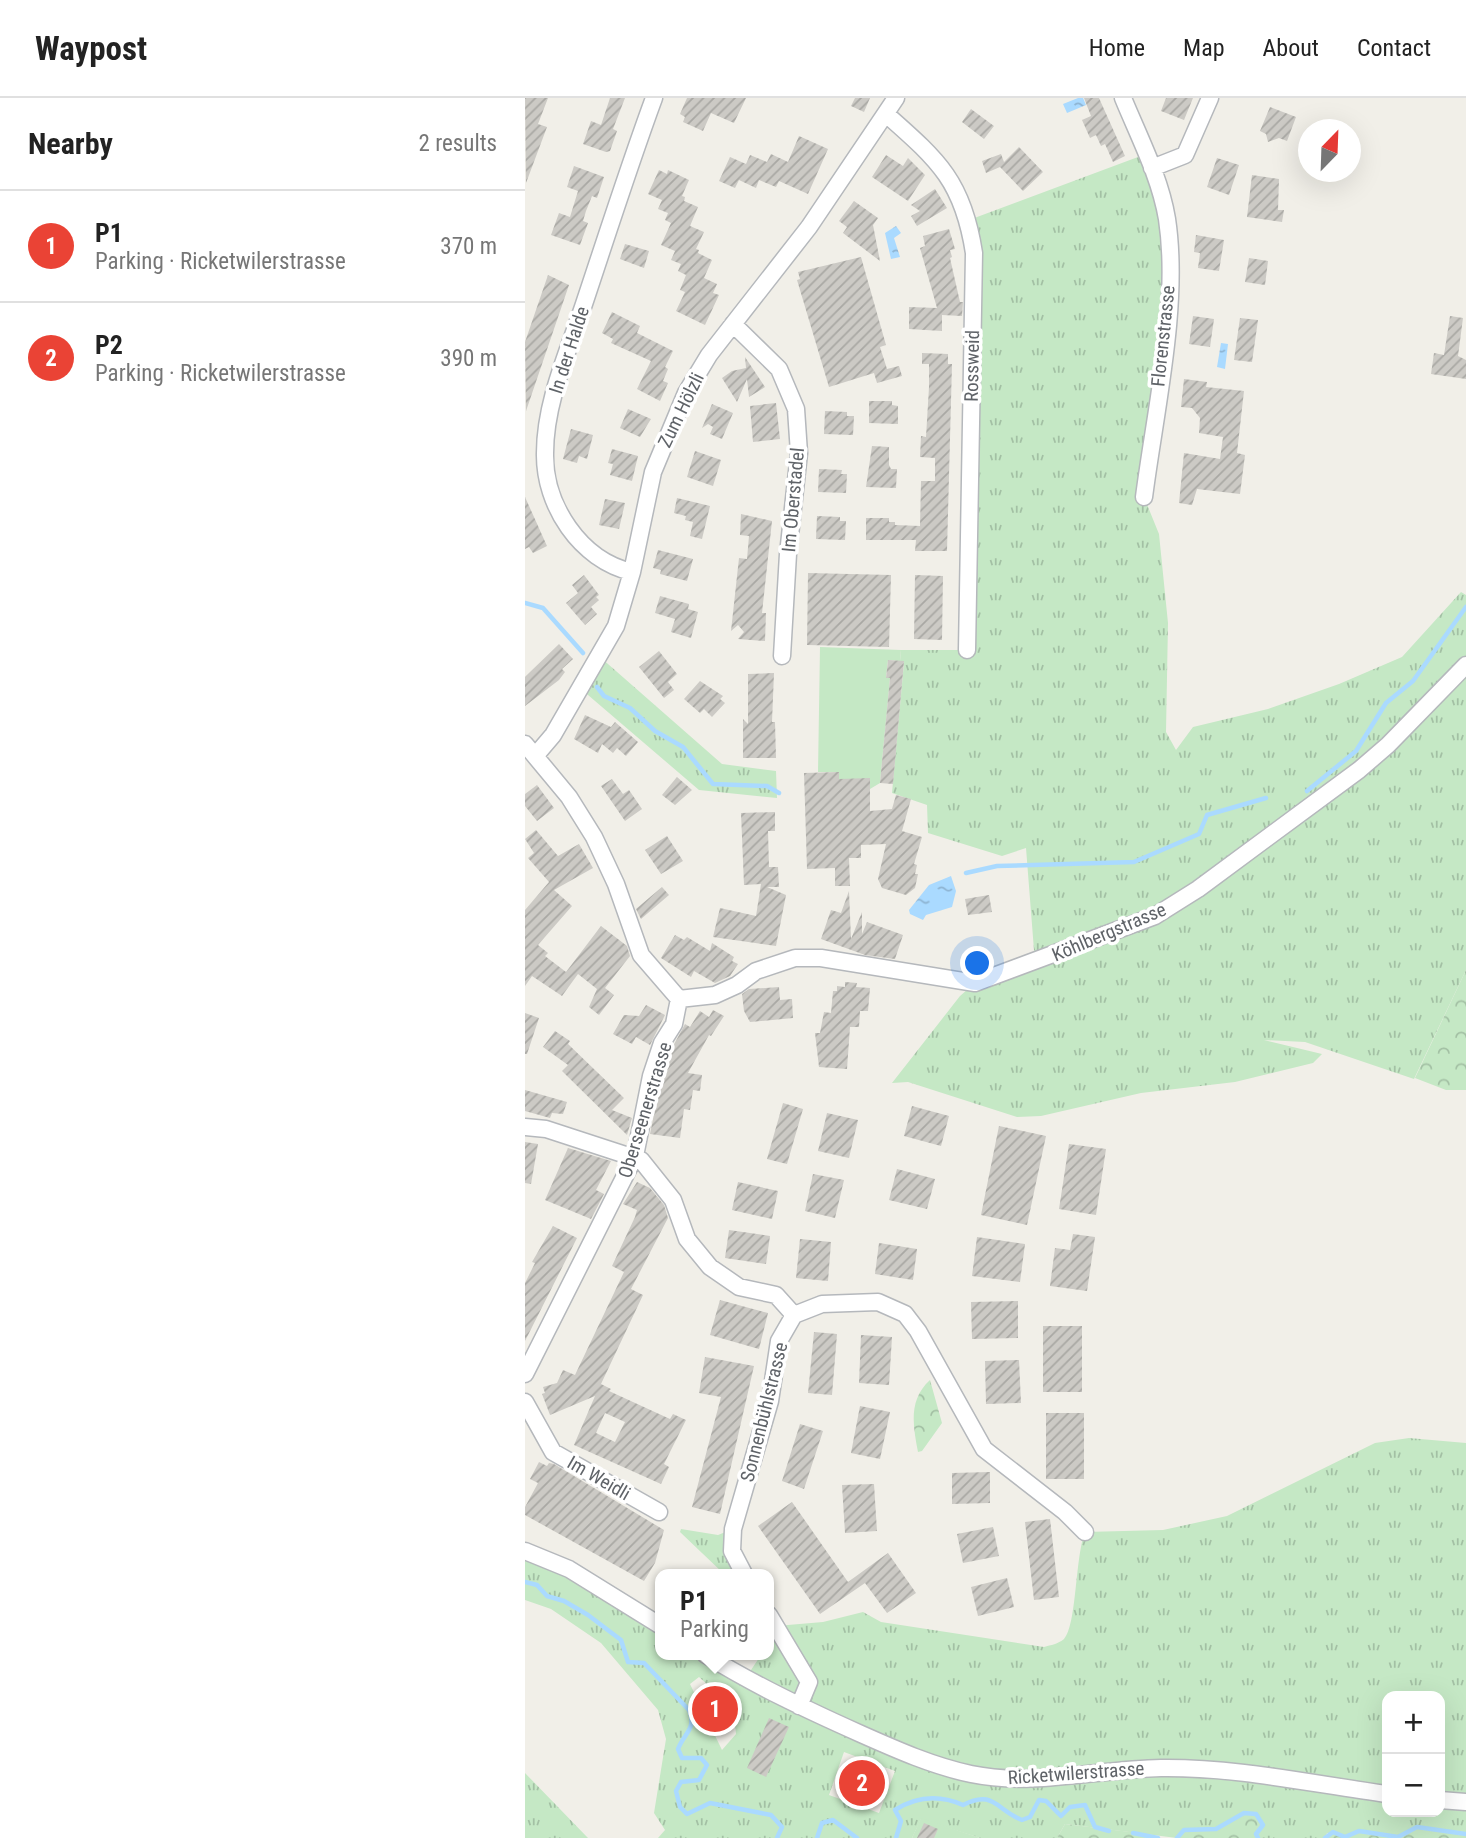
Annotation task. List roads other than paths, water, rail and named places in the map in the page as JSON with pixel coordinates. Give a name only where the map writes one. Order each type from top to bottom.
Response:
[{"type":"street","name":"In der Halde","points":[[632,572],[611,568],[583,547],[559,508],[550,486],[545,454],[548,418],[556,385],[654,98]]},
{"type":"street","name":"Zum Hölzli","points":[[530,750],[553,735],[616,626],[632,572],[653,472],[667,433],[709,355],[809,228],[895,98]]},
{"type":"street","name":"Florenstrasse","points":[[1123,98],[1152,168],[1167,219],[1170,300],[1144,497]]},
{"type":"street","points":[[1152,168],[1185,155],[1210,98]]},
{"type":"street","name":"Rossweid","points":[[886,114],[936,159],[958,191],[969,220],[972,242],[967,650]]},
{"type":"street","name":"Im Oberstadel","points":[[733,324],[779,369],[796,409],[799,453],[788,554],[782,656]]},
{"type":"street","name":"Köhlbergstrasse","points":[[679,999],[716,995],[737,985],[756,971],[795,958],[821,958],[975,983],[1035,963],[1155,916],[1198,889],[1359,770],[1388,746],[1466,665]]},
{"type":"street","points":[[530,750],[569,797],[594,837],[616,884],[641,955],[679,999]]},
{"type":"street","name":"Oberseenerstrasse","points":[[525,1374],[635,1156],[651,1076],[662,1043],[674,1024],[679,999]]},
{"type":"street","points":[[525,1127],[546,1129],[635,1156],[651,1171],[673,1200],[687,1239],[710,1267],[739,1287],[776,1295],[794,1315],[822,1304],[878,1301],[905,1314],[918,1331],[984,1449],[1065,1512],[1085,1532]]},
{"type":"street","name":"Sonnenbühlstrasse","points":[[741,1569],[732,1551],[733,1530],[770,1401],[779,1341],[794,1315]]},
{"type":"street","name":"Im Weidli","points":[[525,1402],[553,1452],[659,1512]]},
{"type":"street","points":[[525,1552],[569,1569],[655,1622]]},
{"type":"street","points":[[774,1623],[809,1682],[799,1706]]},
{"type":"street","name":"Ricketwilerstrasse","points":[[715,1660],[799,1706],[936,1765],[972,1774],[1009,1779],[1040,1779],[1123,1769],[1165,1768],[1382,1793]]},
{"type":"street","points":[[1445,1800],[1466,1802]]},
{"type":"water","points":[[1083,98],[1086,105],[1067,113],[1063,104]]},
{"type":"water","points":[[896,226],[901,233],[894,238],[900,257],[891,259],[885,233]]},
{"type":"water","points":[[1221,343],[1228,344],[1225,369],[1217,367]]},
{"type":"water","points":[[951,876],[956,891],[952,907],[926,915],[923,920],[910,914],[909,910],[929,885]]},
{"type":"waterway","points":[[525,603],[543,608],[583,653]]},
{"type":"waterway","points":[[1307,791],[1356,751],[1386,703],[1413,681],[1466,607]]},
{"type":"waterway","points":[[597,687],[604,696],[630,708],[655,731],[683,747],[713,784],[767,786],[779,793]]},
{"type":"waterway","points":[[966,873],[997,866],[1134,862],[1199,834],[1207,815],[1266,798]]},
{"type":"waterway","points":[[525,1582],[537,1585],[547,1596],[564,1601],[588,1615],[621,1640],[628,1662],[644,1663],[689,1710],[691,1726],[678,1749],[682,1758],[701,1758],[707,1765],[699,1780],[681,1782],[676,1791],[680,1807],[687,1814],[710,1803],[771,1815],[782,1827],[777,1838]]},
{"type":"waterway","points":[[896,1838],[901,1821],[895,1810],[929,1798],[963,1805],[982,1799],[988,1800],[1022,1820],[1030,1817],[1039,1800],[1046,1801],[1061,1816],[1070,1807],[1085,1805],[1095,1827],[1109,1831]]},
{"type":"waterway","points":[[1177,1838],[1184,1830],[1216,1829],[1244,1813],[1256,1814],[1263,1825],[1256,1834],[1258,1838]]},
{"type":"waterway","points":[[817,1838],[822,1823],[833,1820],[857,1838]]},
{"type":"waterway","points":[[1325,1838],[1333,1832],[1345,1837],[1359,1831],[1398,1837],[1417,1827],[1466,1834]]},
{"type":"waterway","points":[[1133,1833],[1158,1838]]},
{"type":"place","name":"P1","points":[[715,1709]]},
{"type":"place","name":"P2","points":[[862,1783]]}]
